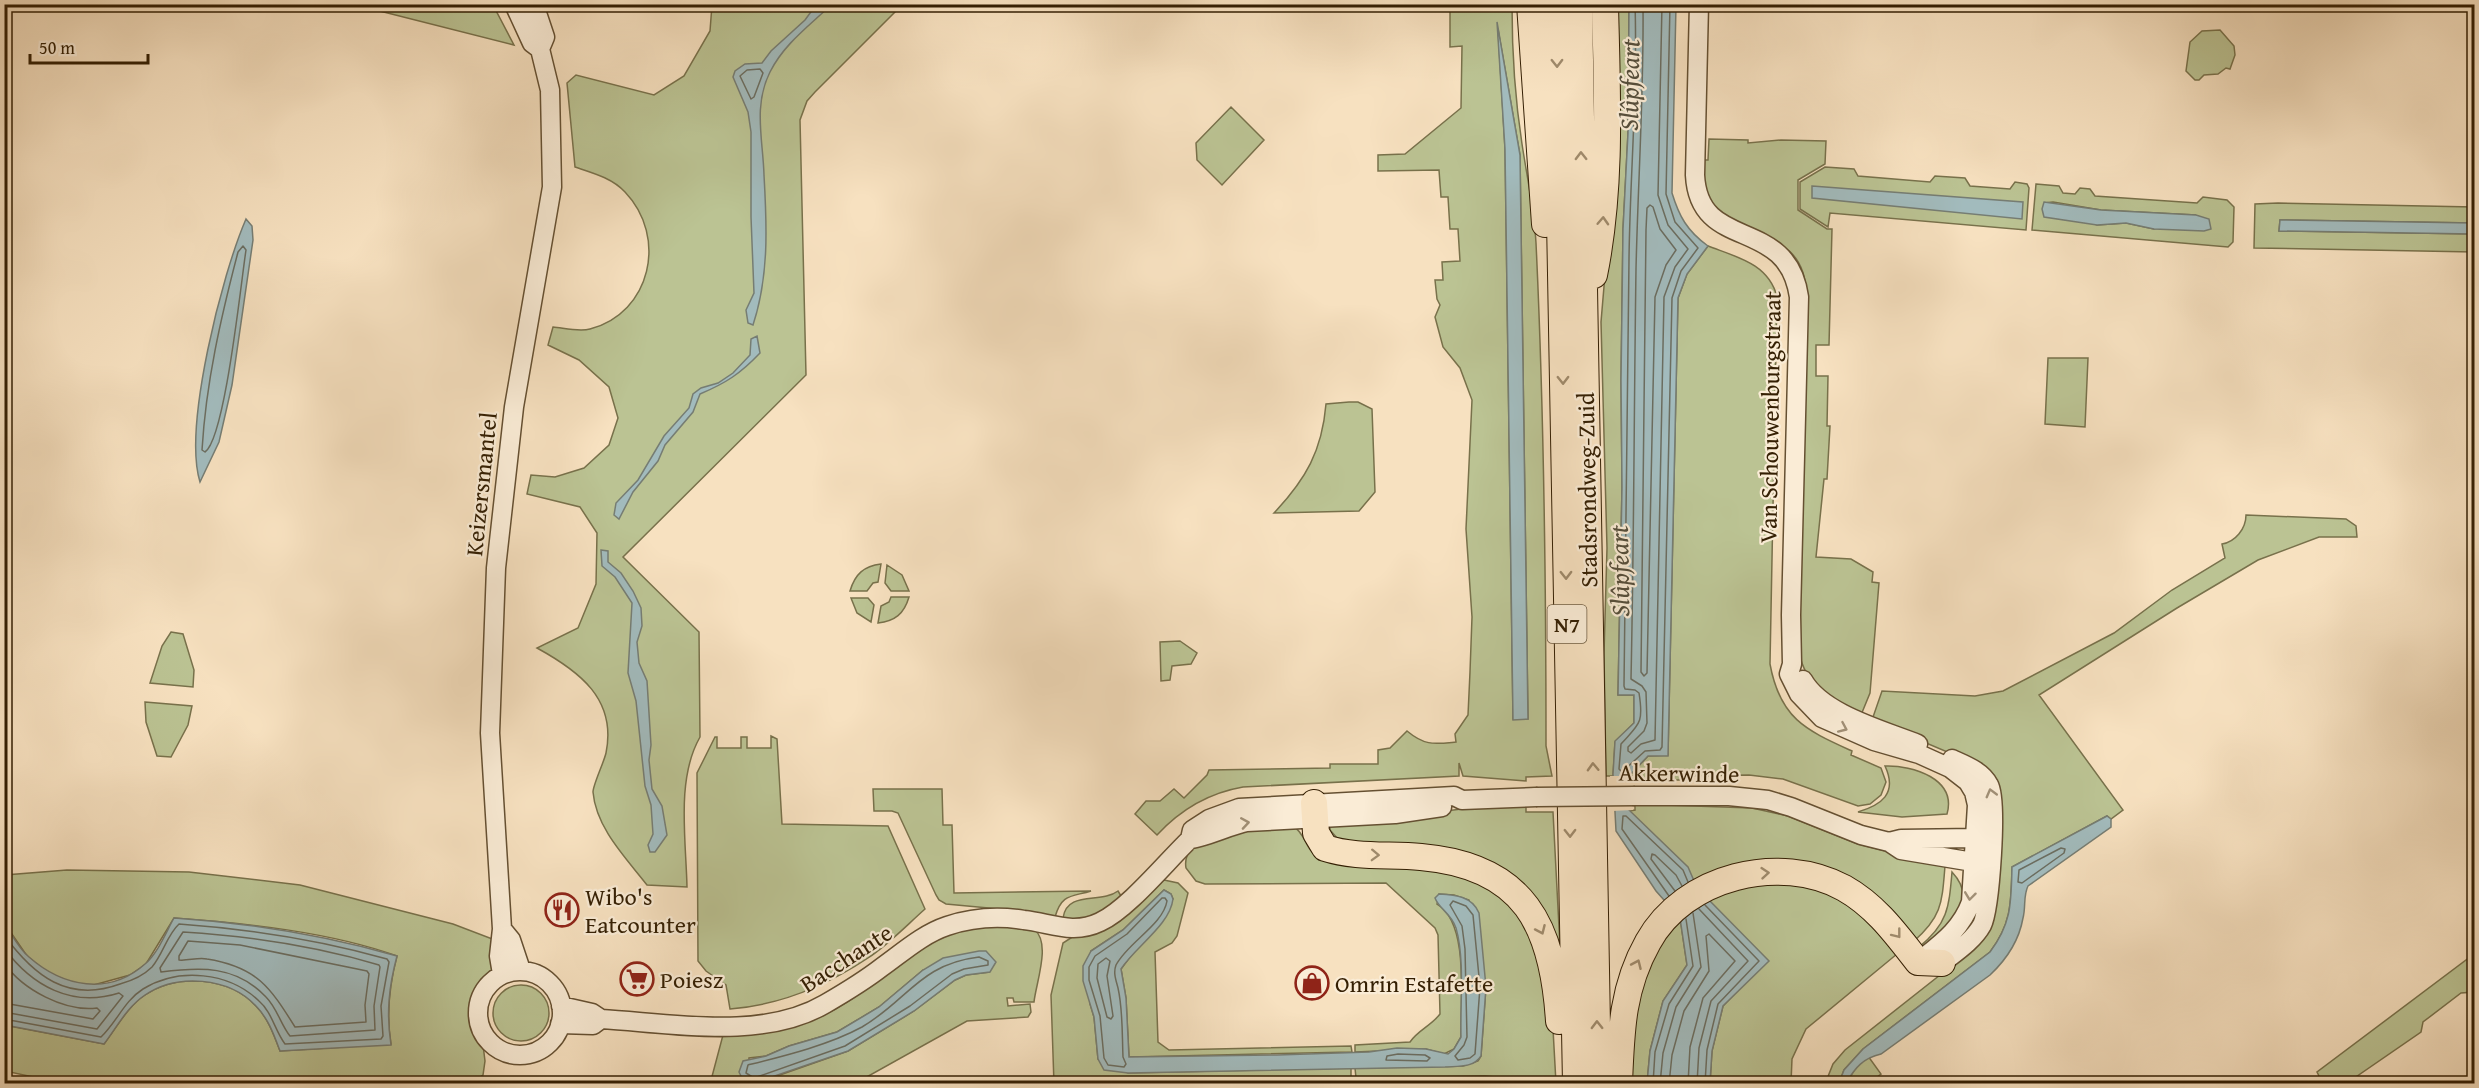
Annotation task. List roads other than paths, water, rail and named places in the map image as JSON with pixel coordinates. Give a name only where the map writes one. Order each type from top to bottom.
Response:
[{"type":"highway","name":"N7","points":[[1530,4],[1544,219],[1574,321]]},
{"type":"highway","name":"Stadsrondweg-Zuid","points":[[1556,4],[1588,611],[1598,1083]]},
{"type":"highway","name":"Stadsrondweg-Zuid","points":[[1575,1083],[1574,321],[1579,4]]},
{"type":"highway","name":"N7","points":[[1574,321],[1602,237],[1605,171],[1605,4]]},
{"type":"highway","points":[[1314,811],[1316,832],[1325,848],[1339,852],[1421,857],[1454,862],[1487,874],[1519,896],[1540,926],[1549,948],[1556,989],[1559,1033],[1569,1083]]},
{"type":"highway","points":[[1619,1083],[1623,1008],[1633,973],[1648,940],[1669,914],[1709,886],[1735,876],[1769,872],[1808,875],[1826,881],[1844,889],[1873,908],[1930,963]]},
{"type":"street","name":"Keizersmantel","points":[[514,4],[532,43],[540,48]]},
{"type":"street","name":"Keizersmantel","points":[[502,974],[499,956],[502,929],[490,733],[496,568],[517,386],[552,187],[550,90],[540,48],[545,37],[534,4]]},
{"type":"street","name":"Van Schouwenburgstraat","points":[[1699,4],[1695,175],[1699,201],[1712,218],[1779,253],[1792,271],[1797,286],[1792,664],[1789,674],[1799,694],[1822,718],[1874,741],[1919,754],[1950,768],[1971,787],[1977,801],[1971,902],[1958,929],[1930,963]]},
{"type":"street","points":[[1792,664],[1799,670],[1810,690],[1827,704],[1938,752],[1973,770],[1989,783],[1994,800],[1987,902],[1983,924],[1973,937],[1930,963]]},
{"type":"street","name":"Akkerwinde","points":[[1056,927],[1081,927],[1095,924],[1109,917],[1190,838],[1197,839],[1224,827],[1314,811],[1403,813],[1454,806],[1462,800],[1536,796],[1729,796],[1768,800],[1861,835],[1889,842],[1901,850],[1973,862]]},
{"type":"street","points":[[1975,838],[1991,851]]},
{"type":"street","name":"Akkerwinde","points":[[1889,842],[1901,839],[1975,838]]},
{"type":"street","points":[[1973,862],[1991,851]]},
{"type":"street","name":"Bacchante","points":[[561,1015],[592,1012],[601,1019],[752,1027],[774,1023],[823,1006],[935,930],[968,921],[987,919],[1022,919],[1056,927]]},
{"type":"street","name":"Keizersmantel","points":[[502,929],[511,940],[521,970]]},
{"type":"street","points":[[521,970],[543,977],[558,995],[561,1015],[550,1041],[533,1052],[513,1054],[495,1046],[481,1029],[478,1008],[486,988],[502,974],[521,970]]},
{"type":"water","points":[[816,5],[831,5],[782,53],[770,72],[762,97],[760,123],[766,251],[762,288],[753,325],[748,323],[746,310],[754,293],[751,132],[748,112],[733,77],[735,71],[745,64],[762,63],[771,51],[805,20]]},
{"type":"water","name":"Slûpfeart","points":[[1629,5],[1676,5],[1672,193],[1685,222],[1694,235],[1708,246],[1687,274],[1678,298],[1668,756],[1648,756],[1629,776],[1629,810],[1688,867],[1695,883],[1709,900],[1769,961],[1723,1006],[1712,1051],[1710,1083],[1647,1083],[1650,1051],[1663,1001],[1687,965],[1680,918],[1656,891],[1616,831],[1613,774],[1615,741],[1634,723],[1634,695],[1618,695],[1623,229],[1628,133]]},
{"type":"water","points":[[1497,22],[1520,155],[1528,719],[1513,720],[1505,149]]},
{"type":"water","points":[[1812,186],[2023,202],[2022,219],[1812,198]]},
{"type":"water","points":[[2044,202],[2101,210],[2196,215],[2209,219],[2211,229],[2204,231],[2154,229],[2126,223],[2097,225],[2044,217],[2042,209]]},
{"type":"water","points":[[246,219],[252,226],[253,240],[232,385],[219,442],[200,482],[196,457],[201,389],[216,312],[236,244]]},
{"type":"water","points":[[2280,220],[2474,223],[2474,234],[2279,231]]},
{"type":"water","points":[[757,336],[760,353],[732,377],[700,394],[693,412],[665,445],[658,461],[633,492],[619,519],[614,515],[616,503],[638,480],[664,436],[689,408],[693,394],[701,388],[718,383],[733,373],[750,355],[751,339]]},
{"type":"water","points":[[601,550],[608,551],[608,562],[621,573],[641,608],[642,626],[637,642],[639,663],[647,681],[652,789],[662,806],[667,835],[655,852],[650,852],[648,845],[653,834],[651,805],[645,786],[636,701],[628,673],[632,603],[615,577],[602,566]]},
{"type":"water","points":[[2107,816],[2111,819],[2111,827],[2028,886],[2019,934],[2007,956],[1990,975],[1881,1054],[1864,1061],[1846,1083],[1839,1083],[1844,1070],[1863,1049],[1990,952],[2003,931],[2009,912],[2012,867]]},
{"type":"water","points":[[1164,890],[1171,894],[1173,899],[1166,918],[1121,969],[1126,998],[1129,1057],[1369,1052],[1397,1048],[1426,1049],[1448,1054],[1461,1037],[1461,968],[1456,928],[1435,898],[1439,894],[1457,896],[1467,900],[1476,907],[1479,913],[1486,987],[1481,1056],[1474,1063],[1445,1067],[1128,1073],[1104,1070],[1098,1059],[1094,1017],[1083,981],[1083,966],[1091,951],[1123,930]]},
{"type":"water","points":[[174,918],[287,931],[397,956],[389,1000],[391,1045],[280,1051],[267,1021],[245,996],[232,989],[202,981],[172,983],[145,995],[128,1011],[104,1044],[5,1025],[5,924],[22,950],[42,967],[71,981],[101,984],[116,981],[145,964],[158,948]]},
{"type":"water","points":[[986,951],[996,962],[990,972],[966,975],[955,980],[914,1011],[848,1051],[760,1081],[748,1082],[742,1078],[739,1072],[743,1061],[766,1056],[789,1046],[837,1032],[879,1007],[923,970],[943,958]]},
{"type":"place","name":"Wibo's Eatcounter","points":[[562,910]]},
{"type":"place","name":"Poiesz","points":[[637,979]]},
{"type":"place","name":"Omrin Estafette","points":[[1312,983]]}]
